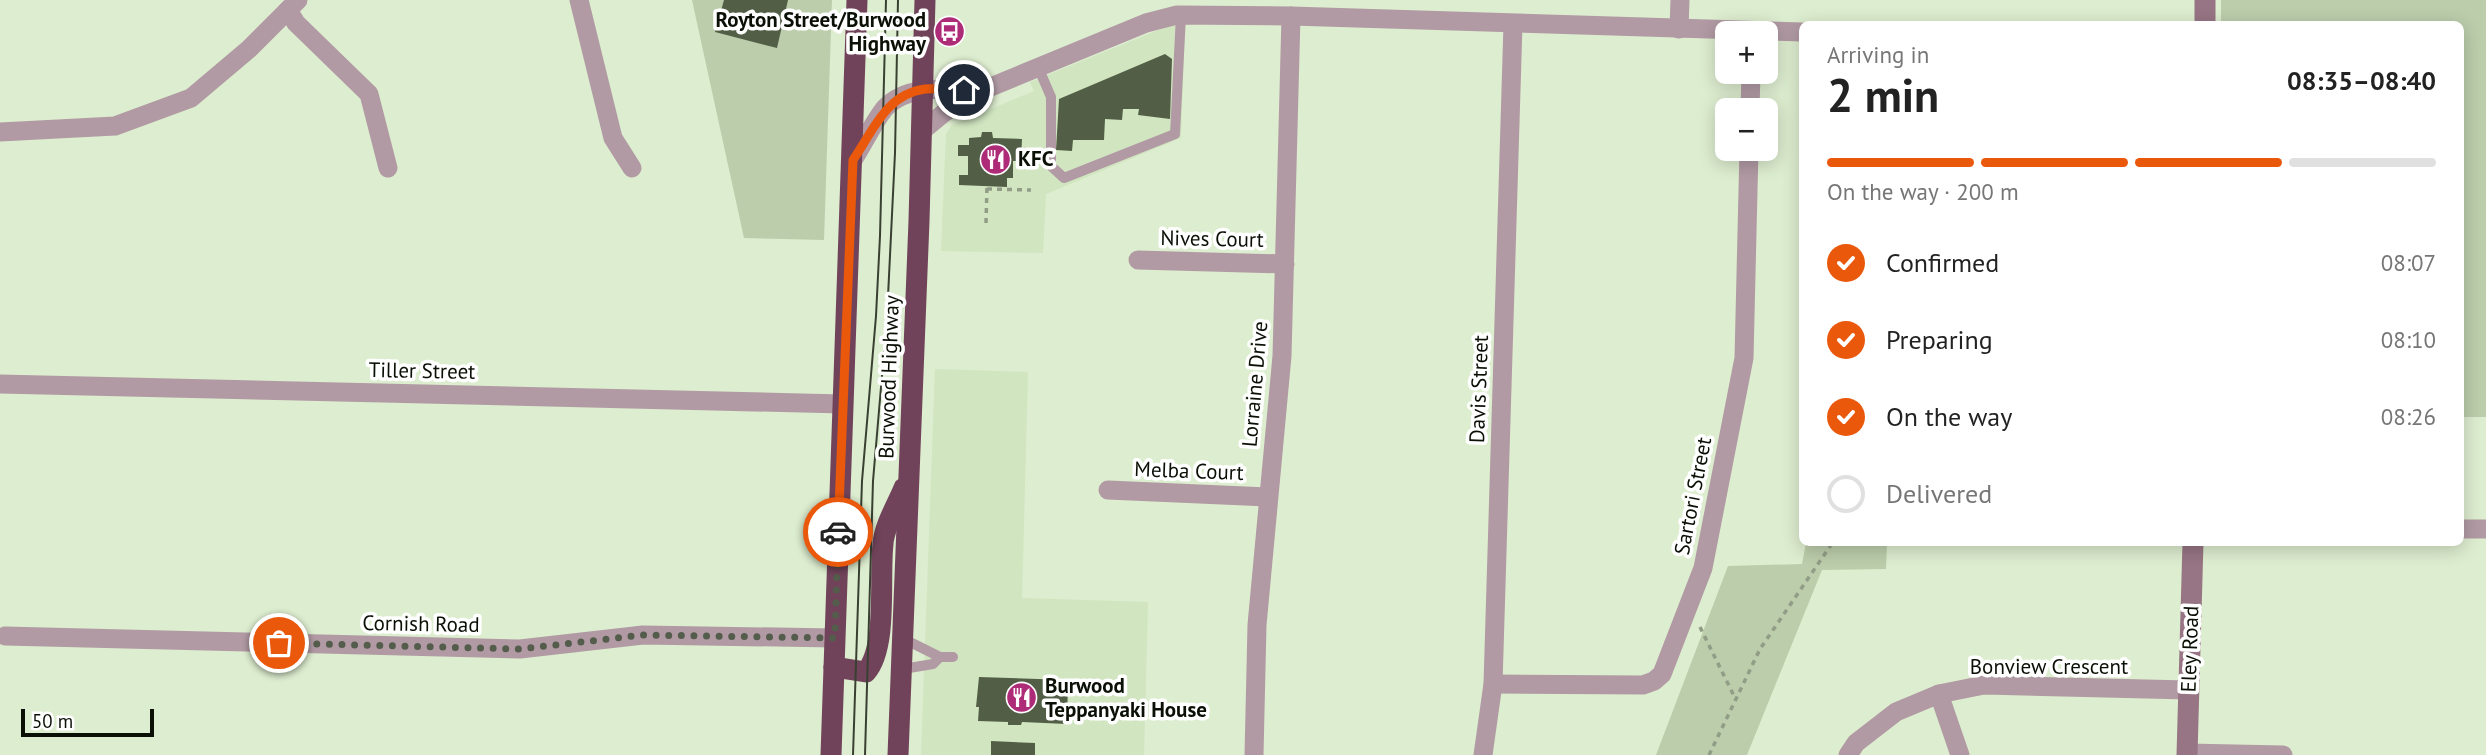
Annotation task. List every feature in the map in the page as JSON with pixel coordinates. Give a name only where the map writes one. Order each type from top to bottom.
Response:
[{"type":"highway","points":[[831,755],[857,0]]},
{"type":"highway","name":"Burwood Highway","points":[[898,755],[925,0]]},
{"type":"highway","points":[[834,667],[866,672],[875,659],[879,636],[883,540],[909,476]]},
{"type":"main road","points":[[2205,0],[2205,21]]},
{"type":"main road","name":"Eley Road","points":[[2187,754],[2193,546]]},
{"type":"street","points":[[579,0],[613,138],[632,168]]},
{"type":"street","points":[[1679,29],[1680,0]]},
{"type":"street","points":[[0,137],[115,126],[191,98],[249,49],[293,5]]},
{"type":"street","points":[[293,5],[296,23],[369,94],[388,168]]},
{"type":"street","points":[[922,131],[945,112],[981,90],[1146,23],[1181,15],[1299,11],[1513,24],[1715,30]]},
{"type":"street","name":"Lorraine Drive","points":[[1254,755],[1257,625],[1282,356],[1299,11]]},
{"type":"street","name":"Davis Street","points":[[1483,755],[1493,684],[1513,24]]},
{"type":"street","points":[[1778,32],[1799,32]]},
{"type":"street","points":[[853,160],[885,109],[896,100],[923,89],[981,90]]},
{"type":"street","name":"Sartori Street","points":[[1493,684],[1643,685],[1662,674],[1703,568],[1744,358],[1749,161]]},
{"type":"street","name":"Nives Court","points":[[1138,260],[1285,264]]},
{"type":"street","name":"Tiller Street","points":[[0,384],[843,404]]},
{"type":"street","name":"Melba Court","points":[[1108,490],[1268,497]]},
{"type":"street","points":[[2464,529],[2486,529]]},
{"type":"street","name":"Cornish Road","points":[[2,636],[520,649],[643,635],[835,638]]},
{"type":"street","name":"Bonview Crescent","points":[[1848,755],[1856,743],[1896,712],[1940,694],[1984,685],[2188,690]]},
{"type":"street","points":[[1940,694],[1960,755]]},
{"type":"street","points":[[2187,754],[2283,755]]},
{"type":"lane","points":[[1038,67],[1051,97],[1051,166],[1063,178],[1175,134],[1181,15]]},
{"type":"lane","points":[[904,639],[940,657],[953,657]]},
{"type":"lane","points":[[903,669],[933,664],[940,657]]},
{"type":"path","points":[[986,223],[987,188],[1031,190]]},
{"type":"path","points":[[1709,755],[1760,649],[1830,546]]},
{"type":"path","points":[[1689,604],[1736,700]]},
{"type":"shaded area","points":[[692,0],[832,0],[824,240],[744,238]]},
{"type":"shaded area","points":[[2221,0],[2486,0],[2486,417],[2464,417],[2464,21],[2221,21]]},
{"type":"shaded area","points":[[1185,24],[1181,138],[1046,194],[1043,253],[941,251],[946,134],[952,125],[1034,91],[1030,82],[1166,27]]},
{"type":"shaded area","points":[[935,369],[1028,372],[1022,598],[1148,602],[1144,755],[921,755]]},
{"type":"shaded area","points":[[1805,546],[1887,546],[1886,569],[1822,570],[1747,755],[1656,755],[1728,566],[1802,564]]},
{"type":"building","points":[[724,0],[788,0],[777,48],[715,32]]},
{"type":"building","points":[[1165,54],[1172,59],[1170,119],[1138,115],[1139,109],[1123,109],[1122,120],[1105,119],[1104,140],[1073,140],[1072,151],[1056,150],[1059,99]]},
{"type":"building","name":"KFC","points":[[982,132],[992,132],[993,138],[1022,139],[1021,161],[1013,161],[1013,178],[1007,178],[1007,187],[959,185],[959,175],[968,175],[968,156],[958,156],[958,145],[969,145],[969,138],[981,137]]},
{"type":"building","name":"Burwood Teppanyaki House","points":[[979,677],[1068,680],[1067,724],[1022,722],[1021,725],[1008,725],[1008,722],[978,721],[979,707],[976,707]]},
{"type":"building","points":[[991,741],[1035,743],[1035,755],[991,755]]},
{"type":"tram line","points":[[853,755],[862,481],[880,236],[886,0]]},
{"type":"tram line","points":[[865,755],[873,481],[887,317],[895,153],[898,0]]},
{"type":"way so far","points":[[279,643],[520,649],[643,635],[835,638],[838,532]]},
{"type":"place","name":"Royton Street/Burwood Highway","points":[[949,32]]},
{"type":"place","name":"KFC","points":[[995,159]]},
{"type":"place","name":"Burwood Teppanyaki House","points":[[1022,698]]},
{"type":"route","points":[[838,532],[853,160],[885,109],[896,100],[923,89],[964,90]]}]
